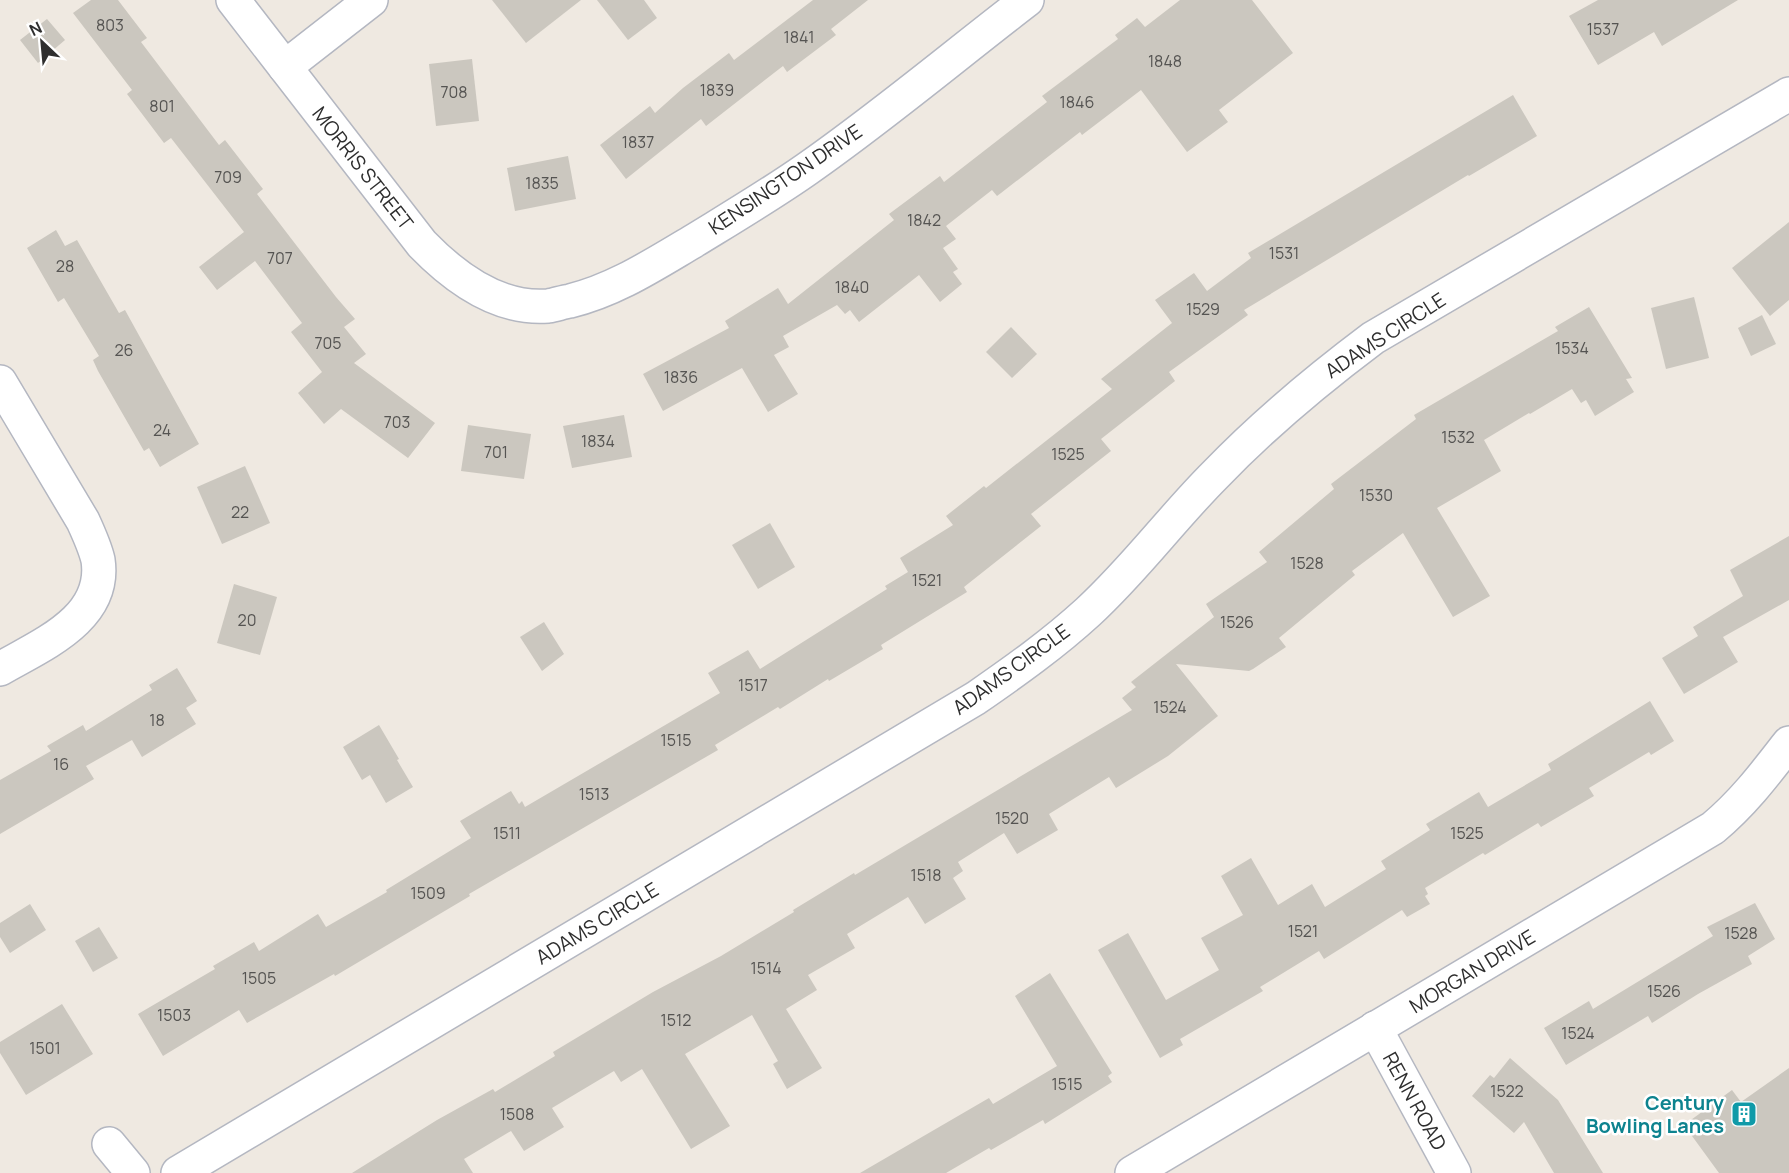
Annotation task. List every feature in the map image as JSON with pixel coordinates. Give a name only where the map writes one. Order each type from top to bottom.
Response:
[{"type":"street","name":"MORRIS STREET","points":[[233,0],[422,244],[442,265],[462,280],[487,294],[518,304]]},
{"type":"street","points":[[285,66],[371,0]]},
{"type":"street","name":"KENSINGTON DRIVE","points":[[518,304],[549,306],[578,299],[610,288],[644,271],[808,169],[1027,0]]},
{"type":"street","name":"ADAMS CIRCLE","points":[[177,1173],[976,698],[1088,613],[1121,580],[1214,476],[1269,421],[1321,377],[1373,338],[1789,94]]},
{"type":"street","points":[[0,381],[83,521],[98,561],[98,580],[91,602],[79,617],[61,633],[0,669]]},
{"type":"street","name":"MORGAN DRIVE","points":[[1132,1173],[1713,828],[1750,794],[1789,743]]},
{"type":"street","name":"RENN ROAD","points":[[1375,1028],[1454,1173]]},
{"type":"street","points":[[109,1144],[134,1173]]},
{"type":"building","points":[[91,0],[118,0],[147,38],[141,42],[219,145],[225,140],[263,189],[257,194],[355,319],[344,327],[366,354],[354,363],[435,423],[408,458],[341,409],[324,424],[298,393],[322,372],[291,332],[302,323],[255,261],[217,290],[199,267],[244,232],[171,138],[164,143],[127,94],[132,90],[73,13]]},
{"type":"building","points":[[492,0],[581,0],[526,43]]},
{"type":"building","points":[[597,0],[644,0],[657,18],[628,40]]},
{"type":"building","points":[[813,0],[868,0],[831,29],[836,35],[787,72],[783,66],[706,126],[701,119],[626,179],[600,145],[650,106],[655,113],[729,53],[734,60]]},
{"type":"building","points":[[1180,0],[1252,0],[1293,53],[1219,110],[1228,122],[1187,152],[1141,90],[1082,135],[1080,132],[997,196],[992,190],[946,226],[956,239],[943,248],[958,269],[953,272],[962,284],[940,302],[919,275],[859,322],[850,310],[845,314],[837,305],[783,336],[789,347],[774,355],[798,394],[768,412],[742,368],[663,411],[643,374],[729,328],[725,321],[778,288],[788,304],[894,220],[889,214],[940,176],[944,182],[1047,102],[1042,96],[1118,39],[1115,35],[1137,18],[1145,27]]},
{"type":"building","points":[[1598,0],[1738,0],[1662,46],[1654,32],[1598,65],[1569,16]]},
{"type":"building","points":[[47,19],[65,40],[38,63],[20,40]]},
{"type":"building","points":[[472,59],[479,121],[436,126],[429,64]]},
{"type":"building","points":[[1513,95],[1537,136],[1244,310],[1248,315],[1169,372],[1175,381],[1101,439],[1111,451],[1031,514],[1041,526],[964,587],[967,592],[881,645],[883,649],[715,745],[718,750],[469,894],[470,896],[335,976],[334,974],[247,1023],[239,1010],[163,1056],[138,1014],[215,969],[213,966],[254,942],[259,951],[318,914],[326,927],[387,892],[386,890],[471,838],[460,821],[511,791],[519,804],[522,801],[525,807],[720,693],[708,673],[748,650],[760,669],[887,589],[885,586],[908,572],[900,558],[953,525],[946,516],[984,486],[986,488],[1112,389],[1101,379],[1172,323],[1155,300],[1194,273],[1207,291],[1251,258],[1248,253]]},
{"type":"building","points":[[568,156],[576,199],[515,211],[507,168]]},
{"type":"building","points":[[1789,222],[1789,300],[1770,316],[1732,268]]},
{"type":"building","points":[[56,230],[65,246],[77,240],[119,313],[125,310],[199,444],[160,467],[149,448],[144,451],[98,371],[93,360],[99,356],[64,298],[58,302],[27,248]]},
{"type":"building","points":[[1694,297],[1709,358],[1666,369],[1651,308]]},
{"type":"building","points":[[1589,307],[1632,378],[1626,379],[1634,392],[1595,416],[1586,400],[1581,403],[1572,389],[1529,413],[1484,440],[1501,471],[1437,508],[1490,596],[1453,617],[1403,533],[1352,571],[1355,575],[1279,638],[1286,647],[1253,669],[1249,671],[1176,664],[1218,716],[1168,756],[1116,788],[1109,777],[1049,814],[1058,830],[1017,854],[1004,833],[958,862],[963,871],[953,878],[966,899],[925,924],[908,897],[847,934],[855,948],[808,975],[817,990],[786,1009],[822,1068],[787,1089],[773,1064],[778,1061],[752,1015],[685,1054],[730,1126],[691,1149],[642,1069],[621,1082],[614,1071],[552,1108],[564,1127],[524,1151],[511,1131],[464,1159],[473,1173],[352,1173],[437,1120],[493,1089],[495,1092],[555,1056],[553,1052],[653,992],[721,956],[854,873],[855,875],[1132,710],[1122,698],[1136,687],[1131,682],[1214,617],[1206,604],[1267,562],[1259,552],[1334,489],[1331,484],[1416,419],[1414,415],[1558,331],[1555,327]]},
{"type":"building","points":[[1762,315],[1776,344],[1751,356],[1738,328]]},
{"type":"building","points":[[1011,327],[1037,354],[1012,378],[986,352]]},
{"type":"building","points":[[624,415],[632,457],[572,468],[563,426]]},
{"type":"building","points":[[468,425],[531,434],[524,479],[461,471]]},
{"type":"building","points":[[245,466],[270,523],[222,544],[197,487]]},
{"type":"building","points":[[770,523],[795,567],[758,589],[732,545]]},
{"type":"building","points":[[1789,536],[1789,600],[1723,637],[1738,662],[1684,694],[1662,658],[1698,636],[1693,627],[1743,596],[1730,570]]},
{"type":"building","points":[[234,584],[277,597],[260,655],[217,643]]},
{"type":"building","points":[[544,622],[564,654],[542,671],[520,637]]},
{"type":"building","points":[[177,668],[197,701],[186,708],[196,724],[142,757],[132,740],[86,766],[94,779],[0,834],[0,780],[51,751],[47,746],[83,725],[86,731],[152,690],[149,685]]},
{"type":"building","points":[[1650,701],[1674,741],[1651,755],[1649,752],[1589,788],[1594,796],[1541,827],[1538,823],[1425,888],[1428,894],[1425,896],[1430,904],[1407,917],[1402,910],[1324,959],[1319,951],[1260,987],[1263,991],[1180,1039],[1183,1045],[1160,1058],[1098,950],[1128,933],[1166,1000],[1219,970],[1201,938],[1243,915],[1221,876],[1251,858],[1278,905],[1312,884],[1325,907],[1386,869],[1381,861],[1430,830],[1426,824],[1479,792],[1488,807],[1551,770],[1548,764]]},
{"type":"building","points":[[379,725],[413,787],[386,803],[370,775],[362,780],[343,747]]},
{"type":"building","points":[[1755,903],[1775,939],[1748,956],[1752,964],[1652,1023],[1648,1016],[1566,1065],[1544,1028],[1589,1001],[1593,1009],[1713,936],[1707,927]]},
{"type":"building","points":[[30,904],[46,930],[10,953],[0,937],[0,923]]},
{"type":"building","points":[[99,927],[118,958],[93,972],[75,941]]},
{"type":"building","points":[[1050,973],[1112,1073],[1108,1076],[1112,1082],[1045,1124],[1043,1120],[946,1173],[860,1173],[989,1098],[993,1104],[1057,1066],[1015,996]]},
{"type":"building","points":[[62,1004],[93,1054],[26,1095],[0,1053],[0,1042]]},
{"type":"building","points":[[1510,1058],[1558,1100],[1603,1173],[1554,1173],[1524,1122],[1514,1133],[1472,1096],[1490,1075],[1494,1078]]},
{"type":"building","name":"Century Bowling Lanes","points":[[1789,1068],[1789,1173],[1719,1173],[1684,1125],[1732,1090],[1741,1102]]},
{"type":"place","name":"Century Bowling Lanes","points":[[1744,1114]]}]
